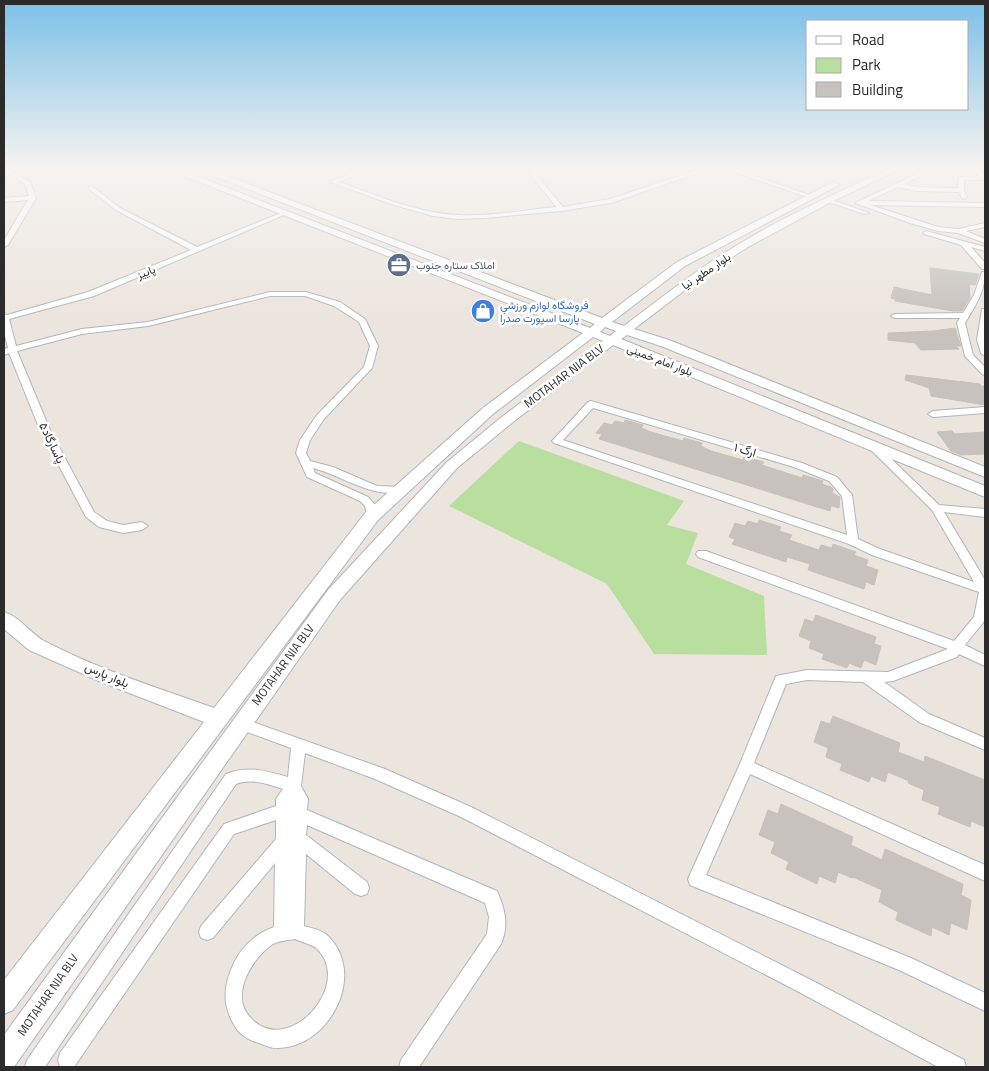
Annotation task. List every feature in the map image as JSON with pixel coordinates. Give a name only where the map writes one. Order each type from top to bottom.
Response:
[{"type":"main road","name":"بلوار امام خمینی","points":[[291,217],[559,322],[665,343],[985,472]]},
{"type":"main road","name":"بلوار امام خمینی","points":[[326,217],[575,312],[597,328],[618,335],[647,354],[985,492]]},
{"type":"main road","name":"بلوار مطهر نیا","points":[[597,328],[681,264],[770,217]]},
{"type":"main road","name":"بلوار مطهر نیا","points":[[618,335],[702,272],[744,245],[796,217]]},
{"type":"main road","points":[[559,322],[573,319],[576,316],[575,312]]},
{"type":"main road","points":[[644,315],[650,330],[665,343]]},
{"type":"main road","name":"MOTAHAR NIA BLV","points":[[4,1001],[372,516],[488,411],[597,328]]},
{"type":"main road","name":"MOTAHAR NIA BLV","points":[[4,1057],[334,595],[410,508],[452,465],[508,419],[618,335]]},
{"type":"main road","points":[[647,354],[645,348],[648,345],[665,343]]},
{"type":"main road","points":[[387,501],[410,508]]},
{"type":"main road","name":"بلوار پارس","points":[[4,619],[36,644],[108,677],[217,718]]},
{"type":"street","points":[[4,245],[21,217]]},
{"type":"street","points":[[133,217],[197,250]]},
{"type":"street","name":"پاییز","points":[[4,317],[91,294],[276,217]]},
{"type":"street","points":[[878,217],[985,249]]},
{"type":"street","points":[[898,217],[938,229],[959,231],[985,241]]},
{"type":"street","points":[[959,231],[985,225]]},
{"type":"street","points":[[964,244],[985,267]]},
{"type":"street","points":[[985,274],[978,295],[961,323],[969,356],[985,372]]},
{"type":"street","points":[[8,351],[82,332],[148,324],[270,294],[306,294],[337,304],[362,321],[374,346],[368,368],[320,417],[305,440],[301,453],[310,475],[364,499],[370,505],[372,516]]},
{"type":"street","points":[[985,311],[983,340],[985,353]]},
{"type":"street","points":[[895,316],[966,315]]},
{"type":"street","name":"پاسارگاد۵","points":[[4,317],[8,351],[45,430],[90,514],[103,524],[122,529],[142,526]]},
{"type":"street","name":"ارگ ۱","points":[[591,404],[798,465],[833,479],[846,495],[853,541],[557,441],[591,404]]},
{"type":"street","points":[[933,414],[985,410]]},
{"type":"street","points":[[873,446],[936,508],[985,590],[980,618],[952,652],[888,676],[806,675],[781,680],[746,766],[696,879],[905,964],[985,1002]]},
{"type":"street","points":[[305,463],[329,468],[376,489],[402,488]]},
{"type":"street","points":[[936,508],[985,513]]},
{"type":"street","points":[[853,541],[876,552],[985,590]]},
{"type":"street","points":[[702,554],[957,647],[985,661]]},
{"type":"street","points":[[865,676],[924,718],[985,744]]},
{"type":"street","points":[[241,724],[380,774],[466,812],[805,986],[957,1067]]},
{"type":"street","points":[[288,932],[292,812],[300,799],[294,786],[299,745]]},
{"type":"street","points":[[746,766],[985,873]]},
{"type":"street","points":[[34,1067],[230,779],[238,774],[247,774],[294,786]]},
{"type":"street","points":[[67,1060],[229,829],[292,812],[491,897],[498,914],[495,938],[408,1067]]},
{"type":"street","points":[[291,840],[361,888]]},
{"type":"street","points":[[207,932],[291,840]]},
{"type":"street","points":[[288,932],[307,932],[327,946],[333,956],[337,969],[337,983],[326,1011],[316,1022],[304,1032],[276,1040],[263,1037],[251,1031],[239,1016],[234,997],[237,976],[247,956],[257,945],[269,937],[288,932]]},
{"type":"green space","points":[[519,441],[684,501],[667,525],[698,533],[686,564],[764,596],[767,655],[654,654],[607,584],[449,506]]},
{"type":"building","points":[[930,268],[979,274],[975,285],[969,284],[970,298],[962,311],[895,301],[895,299],[891,298],[894,287],[932,295]]},
{"type":"building","points":[[955,328],[961,346],[956,346],[959,349],[921,350],[915,343],[888,340],[888,333]]},
{"type":"building","points":[[906,375],[980,384],[985,386],[985,405],[931,396],[929,388],[905,380]]},
{"type":"building","points":[[625,420],[643,425],[641,428],[651,432],[683,441],[684,438],[702,443],[701,446],[711,451],[743,460],[744,457],[764,462],[762,465],[802,478],[803,475],[823,481],[822,484],[831,487],[833,489],[832,493],[840,497],[839,508],[831,506],[830,511],[599,439],[602,434],[596,433],[604,423],[612,425],[615,421],[624,423]]},
{"type":"building","points":[[952,431],[955,434],[985,432],[985,454],[961,455],[951,451],[937,432]]},
{"type":"building","points":[[759,520],[781,527],[779,531],[792,535],[789,540],[819,550],[821,545],[832,548],[833,544],[856,552],[854,555],[868,560],[866,566],[878,570],[874,585],[866,582],[864,589],[808,570],[810,564],[787,557],[786,562],[732,544],[735,539],[729,537],[735,523],[745,526],[748,521],[758,524]]},
{"type":"building","points":[[816,615],[876,637],[874,644],[881,646],[876,665],[864,660],[861,668],[849,663],[847,668],[822,659],[824,654],[809,648],[811,641],[799,636],[805,619],[813,622]]},
{"type":"building","points":[[833,716],[900,743],[898,752],[924,762],[925,756],[985,780],[985,827],[971,821],[970,827],[938,814],[940,807],[922,800],[924,790],[888,772],[885,782],[871,776],[869,782],[840,770],[842,764],[826,757],[828,748],[814,742],[821,721],[830,724]]},
{"type":"building","points":[[781,804],[853,837],[851,845],[882,860],[885,849],[963,884],[961,895],[971,900],[967,930],[951,923],[949,935],[932,927],[931,936],[896,920],[898,912],[879,902],[882,890],[838,872],[835,883],[819,876],[817,884],[786,869],[789,862],[771,853],[775,842],[759,835],[768,810],[778,814]]},
{"type":"place","name":"املاک ستاره جنوب","points":[[399,265]]},
{"type":"place","name":"فروشگاه لوازم ورزشي پارسا اسپورت صدرا","points":[[483,311]]}]
